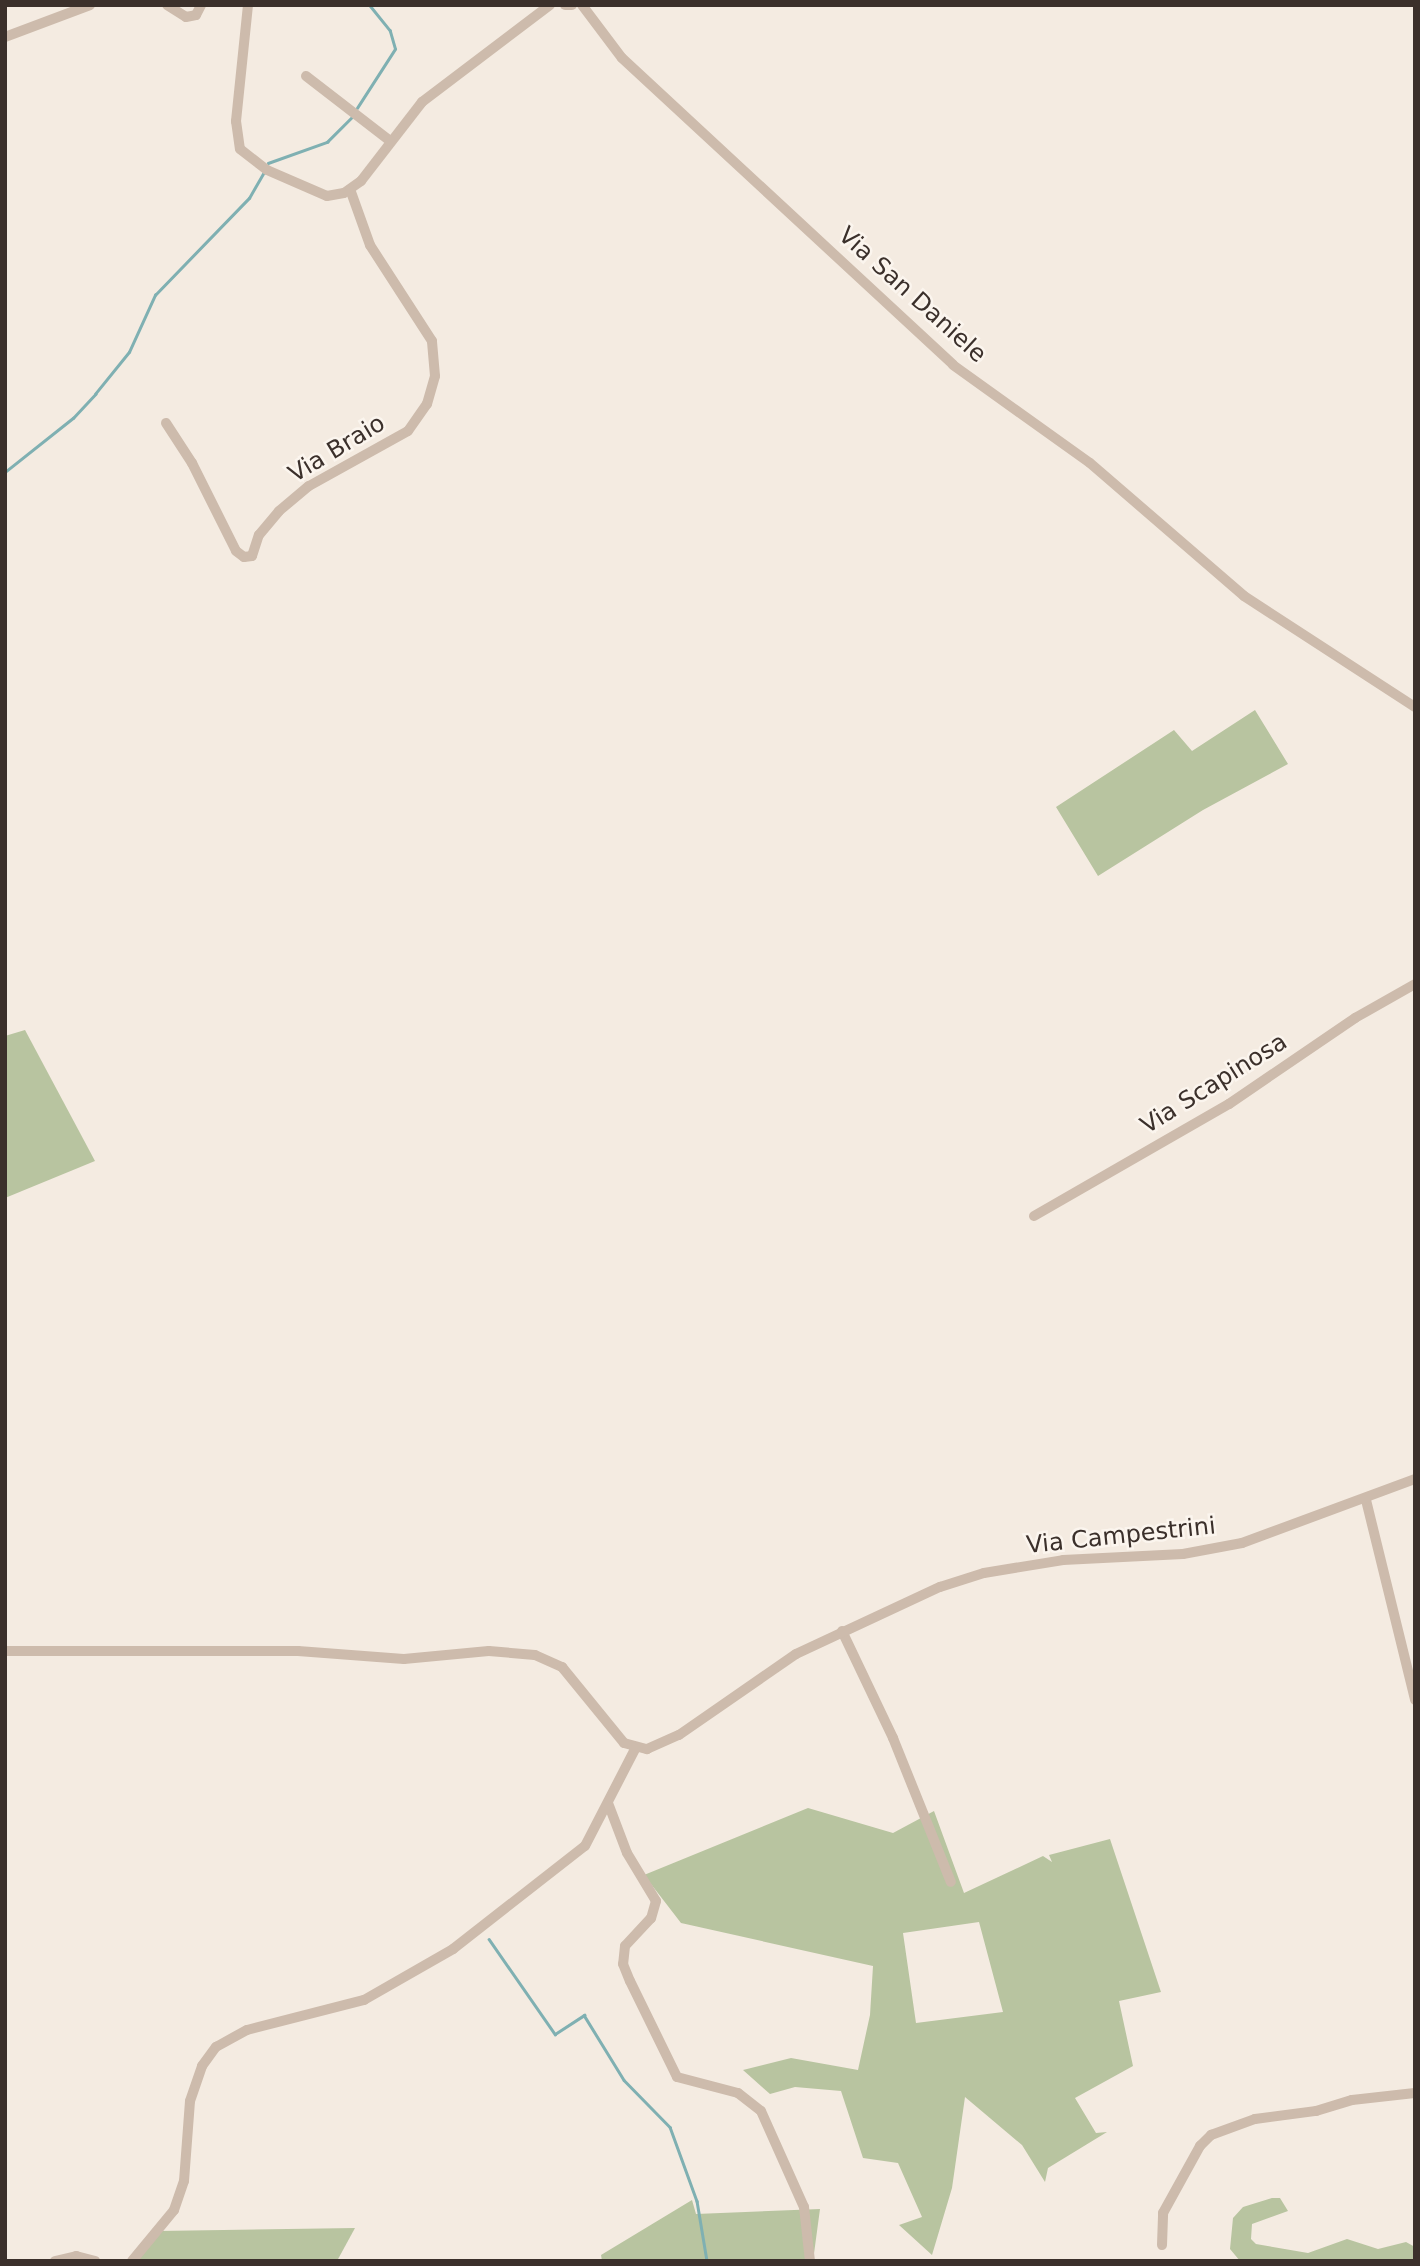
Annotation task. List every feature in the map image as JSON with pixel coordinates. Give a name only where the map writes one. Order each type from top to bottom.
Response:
[{"type":"street","points":[[5,37],[90,5]]},
{"type":"street","points":[[167,5],[186,17],[196,15],[201,5]]},
{"type":"street","points":[[248,5],[236,121],[240,149],[267,170],[327,196],[350,189],[362,181],[422,102],[448,79],[550,5]]},
{"type":"street","points":[[565,5],[572,5]]},
{"type":"street","name":"Via San Daniele","points":[[582,5],[622,58],[953,365],[1090,463],[1244,596],[1415,707]]},
{"type":"street","points":[[306,76],[390,141]]},
{"type":"street","name":"Via Braio","points":[[166,424],[210,495],[236,551],[244,557],[252,556],[260,535],[278,511],[309,486],[408,431],[426,404],[435,376],[432,341],[370,245],[350,189]]},
{"type":"street","name":"Via Scapinosa","points":[[1034,1216],[1229,1104],[1355,1018],[1415,984]]},
{"type":"street","name":"Via Campestrini","points":[[635,1749],[679,1735],[796,1654],[940,1587],[984,1573],[1105,1555],[1203,1551],[1242,1543],[1366,1500],[1415,1479]]},
{"type":"street","points":[[1366,1500],[1415,1700]]},
{"type":"street","points":[[842,1631],[893,1738],[951,1882]]},
{"type":"street","points":[[5,1651],[298,1651],[404,1659],[489,1651],[535,1655],[562,1667],[612,1731],[635,1749],[585,1846],[453,1949],[364,2000],[247,2030],[216,2047],[202,2066],[190,2101],[184,2180],[174,2210],[132,2261]]},
{"type":"street","points":[[608,1803],[633,1864],[655,1894],[650,1918],[625,1945],[624,1964],[630,1981],[677,2077],[738,2093],[761,2111],[804,2207],[810,2261]]},
{"type":"street","points":[[1161,2245],[1160,2220],[1166,2206],[1200,2146],[1211,2135],[1255,2119],[1316,2111],[1352,2100],[1415,2093]]},
{"type":"street","points":[[55,2261],[76,2256],[95,2261]]},
{"type":"green space","points":[[1255,710],[1288,764],[1203,810],[1098,876],[1056,807],[1174,730],[1192,751]]},
{"type":"green space","points":[[25,1030],[95,1161],[5,1198],[5,1036]]},
{"type":"green space","points":[[808,1808],[893,1833],[934,1811],[964,1893],[1043,1856],[1052,1862],[1049,1855],[1110,1839],[1161,1992],[1119,2001],[1133,2066],[1075,2098],[1096,2133],[1107,2132],[1048,2168],[1045,2182],[1022,2145],[965,2097],[952,2188],[932,2255],[899,2225],[922,2217],[898,2163],[863,2158],[841,2091],[795,2087],[770,2094],[743,2070],[791,2058],[858,2070],[870,2015],[873,1966],[681,1923],[644,1875]],"holes":[[[979,1922],[1003,2012],[916,2023],[903,1933]]]},
{"type":"green space","points":[[1280,2198],[1288,2211],[1252,2224],[1251,2239],[1256,2244],[1308,2253],[1347,2239],[1378,2249],[1406,2242],[1415,2247],[1415,2261],[1240,2261],[1230,2249],[1233,2218],[1243,2207]]},
{"type":"green space","points":[[692,2200],[696,2214],[820,2209],[813,2261],[602,2261],[601,2255]]},
{"type":"green space","points":[[355,2228],[337,2261],[134,2261],[158,2231]]},
{"type":"waterway","points":[[357,108],[395,49],[390,31],[369,5]]},
{"type":"waterway","points":[[268,163],[327,142],[351,118]]},
{"type":"waterway","points":[[5,472],[73,418],[95,394],[129,352],[155,295],[249,198],[264,172]]},
{"type":"waterway","points":[[489,1939],[555,2034],[584,2015],[624,2080],[670,2127],[697,2201],[707,2261]]}]
